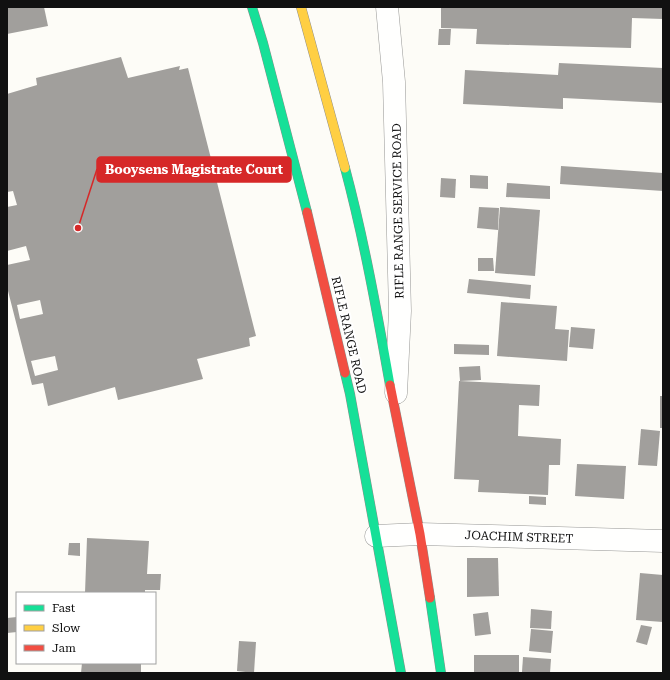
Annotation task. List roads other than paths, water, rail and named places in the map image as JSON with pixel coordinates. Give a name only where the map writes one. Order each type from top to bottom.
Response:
[{"type":"main road","name":"RIFLE RANGE ROAD","points":[[252,7],[263,43],[317,248],[350,394],[401,673]]},
{"type":"main road","points":[[301,7],[355,206],[371,280],[395,414],[420,534],[441,673]]},
{"type":"street","name":"RIFLE RANGE SERVICE ROAD","points":[[387,7],[394,82],[400,311],[395,414]]},
{"type":"street","name":"JOACHIM STREET","points":[[376,536],[420,534],[663,541]]},
{"type":"place","name":"Booysens Magistrate Court","points":[[78,228]]}]
